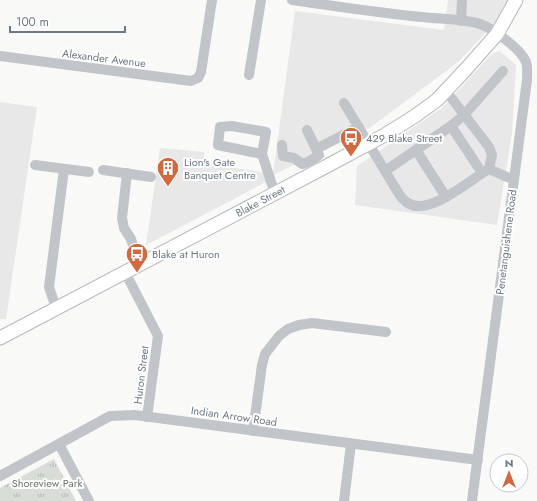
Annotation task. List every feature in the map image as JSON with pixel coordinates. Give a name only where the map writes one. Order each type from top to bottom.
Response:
[{"type":"main road","points":[[497,34],[516,0]]},
{"type":"main road","name":"Blake Street","points":[[0,338],[275,194],[313,166],[369,144],[415,116],[437,100],[446,91],[497,34]]},
{"type":"street","name":"Alexander Avenue","points":[[0,56],[191,81],[198,78],[201,72],[212,0]]},
{"type":"street","points":[[249,75],[261,0]]},
{"type":"street","name":"Penetanguishene Road","points":[[292,0],[323,2],[422,17],[479,23],[520,51],[528,67],[472,501]]},
{"type":"street","points":[[461,21],[462,0]]},
{"type":"street","points":[[385,171],[451,126],[464,115],[503,71]]},
{"type":"street","points":[[344,103],[399,194],[408,204],[422,206],[439,201],[486,171],[492,155],[489,147],[446,91]]},
{"type":"street","points":[[262,154],[218,145],[220,127],[232,126],[266,132],[262,154],[275,194]]},
{"type":"street","points":[[316,149],[359,126]]},
{"type":"street","points":[[451,126],[486,171],[514,179]]},
{"type":"street","points":[[282,145],[283,156],[294,158],[302,164],[313,166],[319,155],[307,130]]},
{"type":"street","points":[[416,150],[446,197]]},
{"type":"street","points":[[35,165],[89,172]]},
{"type":"street","points":[[56,308],[49,288],[64,169]]},
{"type":"street","points":[[103,170],[151,177]]},
{"type":"street","points":[[127,173],[122,218],[124,228],[131,239],[139,265]]},
{"type":"street","name":"Huron Street","points":[[125,272],[158,336],[147,416]]},
{"type":"street","points":[[253,431],[262,365],[265,354],[271,344],[288,329],[299,325],[312,323],[386,332]]},
{"type":"street","name":"Indian Arrow Road","points":[[0,476],[110,416],[135,415],[478,460]]},
{"type":"street","points":[[59,444],[89,501]]},
{"type":"street","points":[[344,501],[351,444]]},
{"type":"shaded area","points":[[448,0],[507,0],[501,17],[457,63],[371,127],[273,175],[266,182],[146,245],[160,148],[204,152],[204,163],[273,174],[295,11],[444,30]]},
{"type":"shaded area","points":[[500,51],[516,65],[512,133],[497,225],[355,205],[357,166],[442,108],[493,53]]},
{"type":"shaded area","points":[[0,102],[37,107],[6,319],[0,319]]},
{"type":"green space","name":"Shoreview Park","points":[[54,459],[76,501],[0,501],[0,488]]},
{"type":"place","name":"429 Blake Street","points":[[351,158]]},
{"type":"place","name":"Lion's Gate Banquet Centre","points":[[168,188]]},
{"type":"place","name":"Blake at Huron","points":[[137,274]]}]
